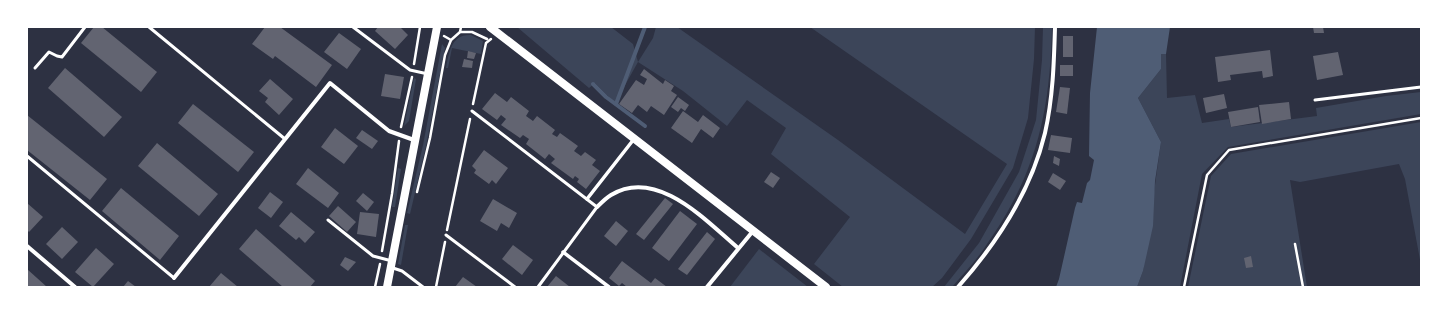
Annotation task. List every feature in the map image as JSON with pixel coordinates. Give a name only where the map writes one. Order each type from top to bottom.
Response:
[{"type":"main road","points":[[387,287],[414,140],[437,27]]},
{"type":"main road","points":[[490,27],[826,287]]},
{"type":"street","points":[[958,287],[978,264],[1019,201],[1037,159],[1050,104],[1055,27]]},
{"type":"street","points":[[174,278],[330,83],[389,131],[414,140]]},
{"type":"street","points":[[587,199],[634,139]]},
{"type":"street","points":[[596,206],[611,194],[625,190],[642,188],[658,189],[672,195],[703,218],[738,248]]},
{"type":"street","points":[[707,287],[753,230]]},
{"type":"street","points":[[27,246],[75,287]]},
{"type":"street","points":[[563,252],[609,287]]},
{"type":"lane","points":[[35,68],[49,52],[62,57],[85,27]]},
{"type":"lane","points":[[149,27],[285,139]]},
{"type":"lane","points":[[353,27],[410,70],[428,74]]},
{"type":"lane","points":[[1315,100],[1421,87]]},
{"type":"lane","points":[[472,111],[596,206],[538,287]]},
{"type":"lane","points":[[27,156],[174,278]]},
{"type":"lane","points":[[328,220],[363,249],[391,264],[423,287]]},
{"type":"lane","points":[[446,235],[516,287]]},
{"type":"path","points":[[460,32],[461,27]]},
{"type":"path","points":[[417,193],[430,138],[445,56],[451,40],[460,32],[469,31],[477,33],[487,42],[436,287]]},
{"type":"path","points":[[446,36],[451,40]]},
{"type":"path","points":[[1184,287],[1207,175],[1229,150],[1421,118]]},
{"type":"path","points":[[375,287],[392,194],[398,145]]},
{"type":"path","points":[[1295,244],[1303,287]]},
{"type":"shaded area","points":[[517,27],[611,27],[633,44],[638,62],[615,103],[595,83],[589,88]]},
{"type":"shaded area","points":[[656,27],[677,27],[838,140],[965,234],[1007,164],[810,27],[1035,27],[1034,59],[1028,118],[1013,168],[971,239],[942,278],[932,287],[843,287],[814,264],[850,217],[771,154],[786,128],[747,100],[727,126],[683,91],[638,62],[653,38]]},
{"type":"shaded area","points":[[1043,27],[1052,27],[1048,88],[1037,143],[1028,169],[1017,194],[1002,220],[974,262],[952,287],[944,287],[979,243],[1019,172],[1036,120],[1042,60]]},
{"type":"shaded area","points":[[1097,27],[1170,27],[1166,54],[1161,54],[1161,69],[1138,98],[1161,142],[1155,181],[1153,226],[1143,271],[1137,287],[1056,287],[1075,208],[1077,202],[1082,203],[1087,183],[1090,180],[1094,160],[1089,156],[1090,93]]},
{"type":"shaded area","points":[[471,35],[483,41],[481,54],[452,48],[448,68],[446,68],[450,51],[455,41],[464,36]]},
{"type":"shaded area","points":[[442,44],[445,48],[426,146],[410,214],[407,213],[423,145]]},
{"type":"shaded area","points":[[1161,54],[1166,54],[1167,98],[1195,95],[1202,123],[1229,119],[1231,127],[1317,116],[1316,108],[1386,96],[1421,92],[1421,114],[1228,147],[1202,174],[1180,287],[1137,287],[1143,271],[1161,142],[1138,98],[1161,69]]},
{"type":"shaded area","points":[[414,78],[416,79],[409,121],[404,126]]},
{"type":"shaded area","points":[[1421,122],[1421,265],[1405,179],[1399,164],[1300,182],[1290,180],[1307,287],[1188,287],[1211,176],[1231,154]]},
{"type":"shaded area","points":[[398,168],[401,169],[395,207],[392,207]]},
{"type":"shaded area","points":[[405,225],[408,225],[401,265],[398,264]]},
{"type":"shaded area","points":[[759,249],[808,287],[730,287]]},
{"type":"building","points":[[94,27],[102,27],[157,72],[141,92],[81,43]]},
{"type":"building","points":[[265,27],[280,27],[332,65],[316,87],[275,56],[273,59],[252,44]]},
{"type":"building","points":[[378,27],[400,27],[408,35],[395,49],[375,31]]},
{"type":"building","points":[[1313,27],[1323,27],[1324,33],[1314,33]]},
{"type":"building","points":[[339,33],[361,49],[347,69],[324,52]]},
{"type":"building","points":[[1063,36],[1073,36],[1073,57],[1063,57]]},
{"type":"building","points":[[1270,50],[1273,76],[1263,78],[1262,71],[1230,75],[1231,80],[1218,82],[1215,57]]},
{"type":"building","points":[[468,51],[476,53],[474,59],[467,58]]},
{"type":"building","points":[[1338,52],[1343,75],[1317,80],[1313,56]]},
{"type":"building","points":[[464,59],[473,61],[472,68],[462,67]]},
{"type":"building","points":[[1060,65],[1073,65],[1073,76],[1060,76]]},
{"type":"building","points":[[65,68],[122,117],[104,137],[48,88]]},
{"type":"building","points":[[644,69],[663,84],[665,80],[674,86],[671,91],[677,95],[664,115],[651,106],[647,112],[638,105],[632,113],[619,104],[636,80],[644,85],[647,79],[640,75]]},
{"type":"building","points":[[385,74],[404,77],[400,99],[381,96]]},
{"type":"building","points":[[270,79],[293,99],[279,115],[265,102],[268,98],[259,91]]},
{"type":"building","points":[[1060,87],[1070,88],[1067,114],[1056,112]]},
{"type":"building","points":[[495,93],[507,102],[511,97],[529,111],[526,116],[533,121],[537,116],[555,130],[552,134],[557,137],[560,133],[578,146],[574,151],[581,156],[585,152],[596,160],[592,165],[600,171],[586,189],[577,182],[579,179],[575,176],[573,179],[551,163],[555,159],[549,154],[545,159],[526,144],[529,139],[523,135],[520,138],[501,125],[506,119],[501,115],[497,120],[482,109]]},
{"type":"building","points":[[1224,94],[1227,108],[1206,113],[1203,98]]},
{"type":"building","points":[[678,97],[689,105],[685,111],[681,108],[678,112],[671,107]]},
{"type":"building","points":[[1289,102],[1291,119],[1262,124],[1259,105]]},
{"type":"building","points":[[193,104],[254,152],[238,172],[178,123]]},
{"type":"building","points":[[1258,107],[1260,122],[1231,127],[1228,112]]},
{"type":"building","points":[[683,111],[698,122],[703,115],[720,128],[713,138],[701,129],[692,143],[671,128]]},
{"type":"building","points":[[27,115],[107,179],[90,200],[27,150]]},
{"type":"building","points":[[335,128],[358,146],[344,164],[321,147]]},
{"type":"building","points":[[362,130],[378,141],[372,149],[356,138]]},
{"type":"building","points":[[1051,135],[1072,138],[1070,153],[1048,150]]},
{"type":"building","points":[[157,143],[218,194],[199,216],[138,166]]},
{"type":"building","points":[[484,150],[508,168],[496,184],[492,180],[489,184],[474,173],[476,170],[472,166]]},
{"type":"building","points":[[1054,156],[1060,159],[1059,166],[1053,163]]},
{"type":"building","points":[[308,168],[339,193],[328,208],[296,184]]},
{"type":"building","points":[[771,172],[780,178],[773,188],[764,182]]},
{"type":"building","points":[[1053,173],[1066,181],[1060,190],[1048,182]]},
{"type":"building","points":[[121,188],[179,236],[160,260],[102,211]]},
{"type":"building","points":[[270,192],[283,202],[271,218],[258,208]]},
{"type":"building","points":[[363,193],[374,202],[367,211],[356,201]]},
{"type":"building","points":[[665,198],[673,204],[644,240],[636,234]]},
{"type":"building","points":[[493,199],[517,213],[509,228],[501,223],[497,231],[480,221]]},
{"type":"building","points":[[27,203],[43,217],[29,232],[27,230]]},
{"type":"building","points":[[338,206],[356,222],[347,232],[329,216]]},
{"type":"building","points":[[680,211],[697,224],[669,261],[652,248]]},
{"type":"building","points":[[291,212],[315,232],[305,243],[299,237],[296,240],[279,226]]},
{"type":"building","points":[[360,212],[379,214],[376,237],[357,234]]},
{"type":"building","points":[[616,221],[628,231],[616,246],[604,236]]},
{"type":"building","points":[[62,227],[78,242],[62,259],[46,244]]},
{"type":"building","points":[[256,229],[315,281],[310,287],[283,287],[239,249]]},
{"type":"building","points":[[707,232],[715,239],[687,275],[678,269]]},
{"type":"building","points":[[513,245],[533,260],[522,275],[502,259]]},
{"type":"building","points":[[96,248],[114,264],[93,287],[75,272]]},
{"type":"building","points":[[1251,256],[1253,267],[1246,268],[1244,258]]},
{"type":"building","points":[[345,257],[356,262],[348,271],[340,265]]},
{"type":"building","points":[[622,261],[651,283],[655,278],[667,287],[627,287],[622,283],[619,286],[609,278]]},
{"type":"building","points":[[27,269],[47,287],[27,287]]},
{"type":"building","points":[[221,273],[238,287],[209,287]]},
{"type":"building","points":[[556,276],[570,287],[547,287]]},
{"type":"building","points":[[463,277],[477,287],[455,287]]},
{"type":"building","points":[[128,281],[136,287],[123,287]]},
{"type":"waterway","points":[[616,104],[645,27]]},
{"type":"waterway","points":[[593,84],[606,97],[645,126]]}]
